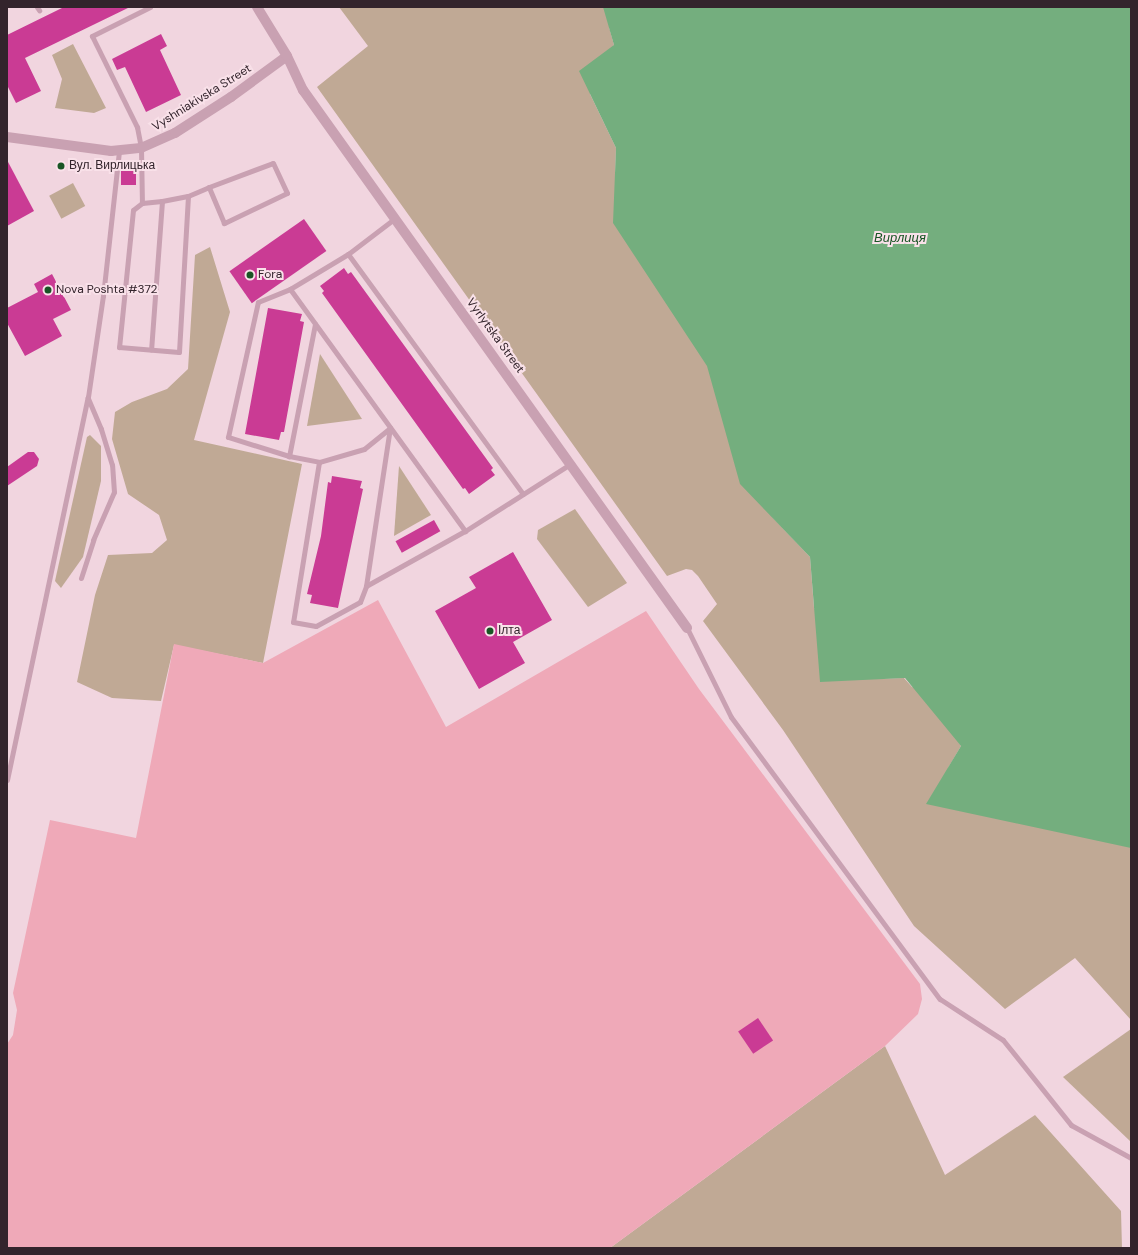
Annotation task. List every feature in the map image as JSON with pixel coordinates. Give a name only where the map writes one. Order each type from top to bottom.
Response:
[{"type":"street","name":"Vyrlytska Street","points":[[257,7],[287,56],[304,90],[394,219],[687,628]]},
{"type":"street","name":"Vyshniakivska Street","points":[[7,137],[119,151],[141,148],[175,133],[237,93],[287,56]]},
{"type":"lane","points":[[142,203],[141,148],[137,127],[92,36],[150,7]]},
{"type":"lane","points":[[7,780],[88,397],[104,288],[119,151]]},
{"type":"lane","points":[[188,196],[179,352],[119,347],[133,210],[142,203],[188,196],[273,163],[287,193],[224,223],[209,188]]},
{"type":"lane","points":[[151,350],[162,201]]},
{"type":"lane","points":[[390,428],[364,449],[319,462],[289,456],[228,437],[258,302],[290,289],[348,254],[394,219]]},
{"type":"lane","points":[[348,254],[523,494]]},
{"type":"lane","points":[[290,289],[464,531]]},
{"type":"lane","points":[[289,456],[315,324]]},
{"type":"lane","points":[[81,578],[93,540],[114,492],[112,465],[101,429],[88,397]]},
{"type":"lane","points":[[319,462],[293,622],[316,626],[360,602],[366,586],[390,428]]},
{"type":"lane","points":[[366,586],[464,531],[570,464]]},
{"type":"lane","points":[[687,628],[731,717],[940,999],[1003,1040],[1071,1125],[1131,1158]]},
{"type":"shaded area","points":[[339,7],[614,7],[609,27],[614,45],[590,94],[616,148],[615,176],[708,366],[773,518],[810,557],[814,608],[877,679],[904,678],[912,687],[928,691],[961,746],[948,768],[1131,827],[1131,1020],[1075,958],[1005,1009],[914,926],[783,730],[703,621],[717,604],[698,576],[692,570],[686,569],[667,576],[317,87],[368,46]]},
{"type":"shaded area","points":[[73,44],[106,108],[94,113],[55,108],[62,79],[52,55]]},
{"type":"shaded area","points":[[73,183],[85,206],[61,219],[49,196]]},
{"type":"shaded area","points":[[210,247],[230,312],[194,440],[302,464],[263,663],[174,645],[161,701],[112,698],[77,682],[95,595],[108,555],[152,553],[167,540],[159,515],[128,494],[112,439],[115,412],[132,402],[167,389],[188,369],[195,255]]},
{"type":"shaded area","points":[[320,354],[362,419],[307,426]]},
{"type":"shaded area","points":[[90,435],[101,446],[101,481],[83,557],[61,588],[55,581],[87,437]]},
{"type":"shaded area","points":[[399,466],[431,515],[394,536]]},
{"type":"shaded area","points":[[575,509],[627,583],[588,607],[537,539],[538,530]]},
{"type":"shaded area","points":[[1131,1029],[1131,1142],[1063,1077]]},
{"type":"shaded area","points":[[885,1046],[945,1175],[1035,1115],[1121,1211],[1122,1248],[610,1248]]},
{"type":"sand","points":[[378,600],[446,727],[646,611],[699,689],[920,984],[922,999],[918,1014],[885,1046],[610,1248],[7,1248],[7,1044],[13,1035],[17,1010],[13,993],[50,820],[136,838],[174,644],[263,663]]},
{"type":"water","name":"Вирлиця","points":[[603,7],[1131,7],[1131,848],[926,804],[961,746],[905,678],[820,682],[810,557],[740,484],[707,366],[613,223],[616,148],[579,71],[614,45]]},
{"type":"building","points":[[64,7],[130,7],[25,58],[41,91],[16,103],[7,85],[7,35]]},
{"type":"building","points":[[161,34],[167,46],[160,50],[181,95],[146,112],[125,67],[117,70],[112,59]]},
{"type":"building","points":[[7,160],[34,211],[7,226]]},
{"type":"building","points":[[121,170],[136,170],[136,185],[121,185]]},
{"type":"building","points":[[304,219],[326,251],[252,303],[229,271]]},
{"type":"building","points":[[344,268],[348,274],[351,272],[493,468],[491,470],[495,475],[469,494],[465,488],[463,489],[322,293],[324,291],[320,286]]},
{"type":"building","points":[[52,274],[71,310],[53,319],[62,336],[25,356],[7,323],[7,308],[38,292],[34,284]]},
{"type":"building","points":[[268,308],[302,314],[300,321],[304,322],[284,432],[281,432],[279,440],[245,434]]},
{"type":"building","points":[[28,452],[34,452],[39,459],[37,466],[7,486],[7,467]]},
{"type":"building","points":[[332,476],[362,481],[360,488],[363,489],[338,608],[310,603],[312,595],[307,594],[321,536],[328,482],[331,483]]},
{"type":"building","points":[[434,520],[440,531],[402,553],[396,541]]},
{"type":"building","name":"Ілта","points":[[513,552],[552,620],[513,642],[525,663],[479,689],[435,611],[476,588],[469,577]]},
{"type":"building","points":[[758,1018],[773,1040],[753,1054],[738,1031]]},
{"type":"place","name":"Вул. Вирлицька","points":[[61,166]]},
{"type":"place","name":"Fora","points":[[250,275]]},
{"type":"place","name":"Nova Poshta #372","points":[[48,290]]},
{"type":"place","name":"Ілта","points":[[490,631]]}]
